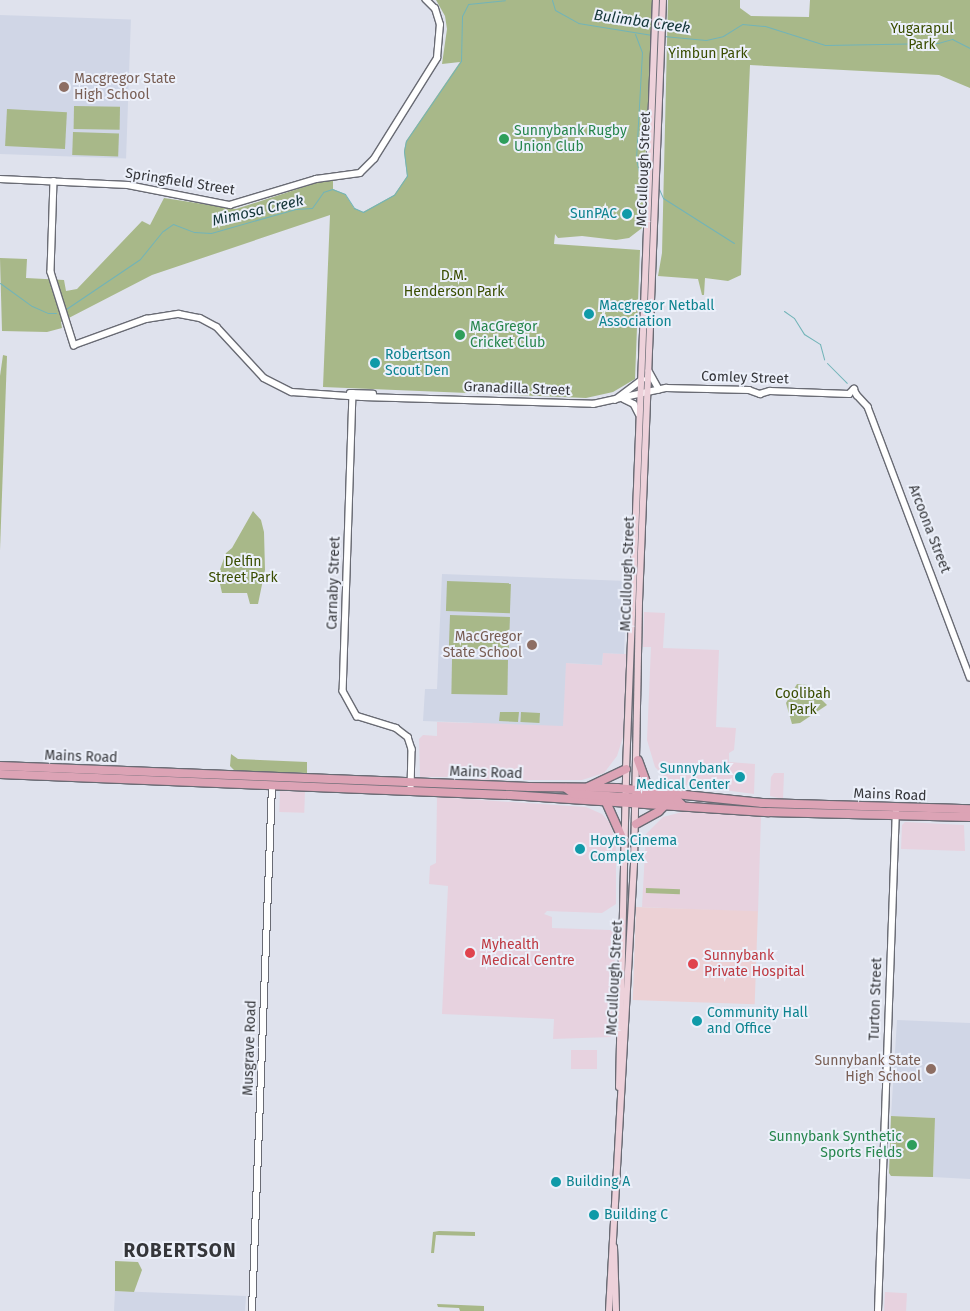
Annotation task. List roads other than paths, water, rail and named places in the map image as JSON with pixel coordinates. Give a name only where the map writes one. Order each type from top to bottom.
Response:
[{"type":"main road","points":[[656,0],[658,23]]},
{"type":"main road","points":[[658,23],[663,0]]},
{"type":"main road","name":"McCullough Street","points":[[616,1311],[614,1247],[620,1093],[623,1074],[638,760],[639,602],[645,393],[642,380],[653,55],[658,23]]},
{"type":"main road","name":"McCullough Street","points":[[620,1093],[617,1074],[626,769],[641,421],[649,371],[661,55],[658,23]]},
{"type":"main road","points":[[638,760],[649,790]]},
{"type":"main road","name":"Mains Road","points":[[0,766],[411,783],[586,788],[626,796]]},
{"type":"main road","points":[[586,788],[626,769]]},
{"type":"main road","name":"Mains Road","points":[[0,774],[411,791],[606,802],[626,796]]},
{"type":"main road","points":[[566,788],[574,794],[636,796],[677,800],[682,805]]},
{"type":"main road","name":"Mains Road","points":[[636,796],[649,790],[755,802],[970,817]]},
{"type":"main road","name":"Mains Road","points":[[636,796],[665,805],[896,812],[970,809]]},
{"type":"main road","points":[[606,802],[624,842]]},
{"type":"main road","points":[[636,824],[659,812],[665,805]]},
{"type":"main road","name":"McCullough Street","points":[[609,1311],[611,1253],[614,1247]]},
{"type":"street","name":"Springfield Street","points":[[0,179],[128,185],[230,205],[316,179],[360,173],[374,159],[437,58],[440,25],[435,10],[426,0]]},
{"type":"street","name":"Granadilla Street","points":[[54,181],[51,272],[74,345],[162,315],[191,316],[206,320],[227,335],[268,382],[289,391],[593,404],[614,402],[645,393]]},
{"type":"street","points":[[649,371],[659,389]]},
{"type":"street","points":[[614,402],[642,380]]},
{"type":"street","name":"Comley Street","points":[[645,393],[659,389],[749,390],[760,394],[770,391],[849,394],[851,397],[856,395]]},
{"type":"street","name":"Carnaby Street","points":[[353,395],[343,691],[347,703],[357,716],[396,728],[407,736],[412,749],[411,783]]},
{"type":"street","name":"Arcoona Street","points":[[856,395],[868,407],[970,676]]},
{"type":"street","points":[[624,399],[634,404],[641,421]]},
{"type":"street","points":[[411,783],[411,791]]},
{"type":"street","name":"Musgrave Road","points":[[252,1311],[272,785]]},
{"type":"street","name":"Turton Street","points":[[878,1311],[896,812]]},
{"type":"waterway","name":"Mimosa Creek","points":[[66,309],[140,259],[163,231],[173,224],[194,232],[211,233],[295,209],[312,208],[323,192],[332,189],[345,194],[354,208],[363,212],[394,195],[407,176],[404,151],[406,141],[461,61],[462,16],[468,4],[505,0]]},
{"type":"waterway","name":"Bulimba Creek","points":[[552,0],[555,10],[578,23],[652,35]]},
{"type":"waterway","name":"Bulimba Creek","points":[[663,36],[706,40],[723,36],[742,24],[765,26],[825,45],[938,43],[952,39],[970,48]]},
{"type":"waterway","points":[[635,34],[642,52],[636,159],[641,181],[646,183]]},
{"type":"waterway","points":[[659,189],[663,198],[734,243]]},
{"type":"waterway","name":"Mimosa Creek","points":[[0,283],[32,306],[48,313],[56,313]]},
{"type":"waterway","points":[[784,311],[794,318],[804,334],[820,344],[824,359]]},
{"type":"waterway","points":[[827,363],[847,383]]},
{"type":"place","name":"Macgregor State High School","points":[[64,87]]},
{"type":"place","name":"Sunnybank Rugby Union Club","points":[[504,139]]},
{"type":"place","name":"SunPAC","points":[[627,214]]},
{"type":"place","name":"Macgregor Netball Association","points":[[589,314]]},
{"type":"place","name":"MacGregor Cricket Club","points":[[460,335]]},
{"type":"place","name":"Robertson Scout Den","points":[[375,363]]},
{"type":"place","name":"MacGregor State School","points":[[532,645]]},
{"type":"place","name":"Sunnybank Medical Center","points":[[740,777]]},
{"type":"place","name":"Hoyts Cinema Complex","points":[[580,849]]},
{"type":"place","name":"Myhealth Medical Centre","points":[[470,953]]},
{"type":"place","name":"Sunnybank Private Hospital","points":[[693,964]]},
{"type":"place","name":"Community Hall and Office","points":[[697,1021]]},
{"type":"place","name":"Sunnybank State High School","points":[[931,1069]]},
{"type":"place","name":"Sunnybank Synthetic Sports Fields","points":[[912,1145]]},
{"type":"place","name":"Building A","points":[[556,1182]]},
{"type":"place","name":"Building C","points":[[594,1215]]},
{"type":"district","name":"ROBERTSON","points":[[180,1251]]},
{"type":"park label","name":"Yugarapul Park","points":[[922,38]]},
{"type":"park label","name":"Yimbun Park","points":[[708,54]]},
{"type":"park label","name":"D.M. Henderson Park","points":[[454,284]]},
{"type":"park label","name":"Delfin Street Park","points":[[243,570]]},
{"type":"park label","name":"Coolibah Park","points":[[803,702]]}]
